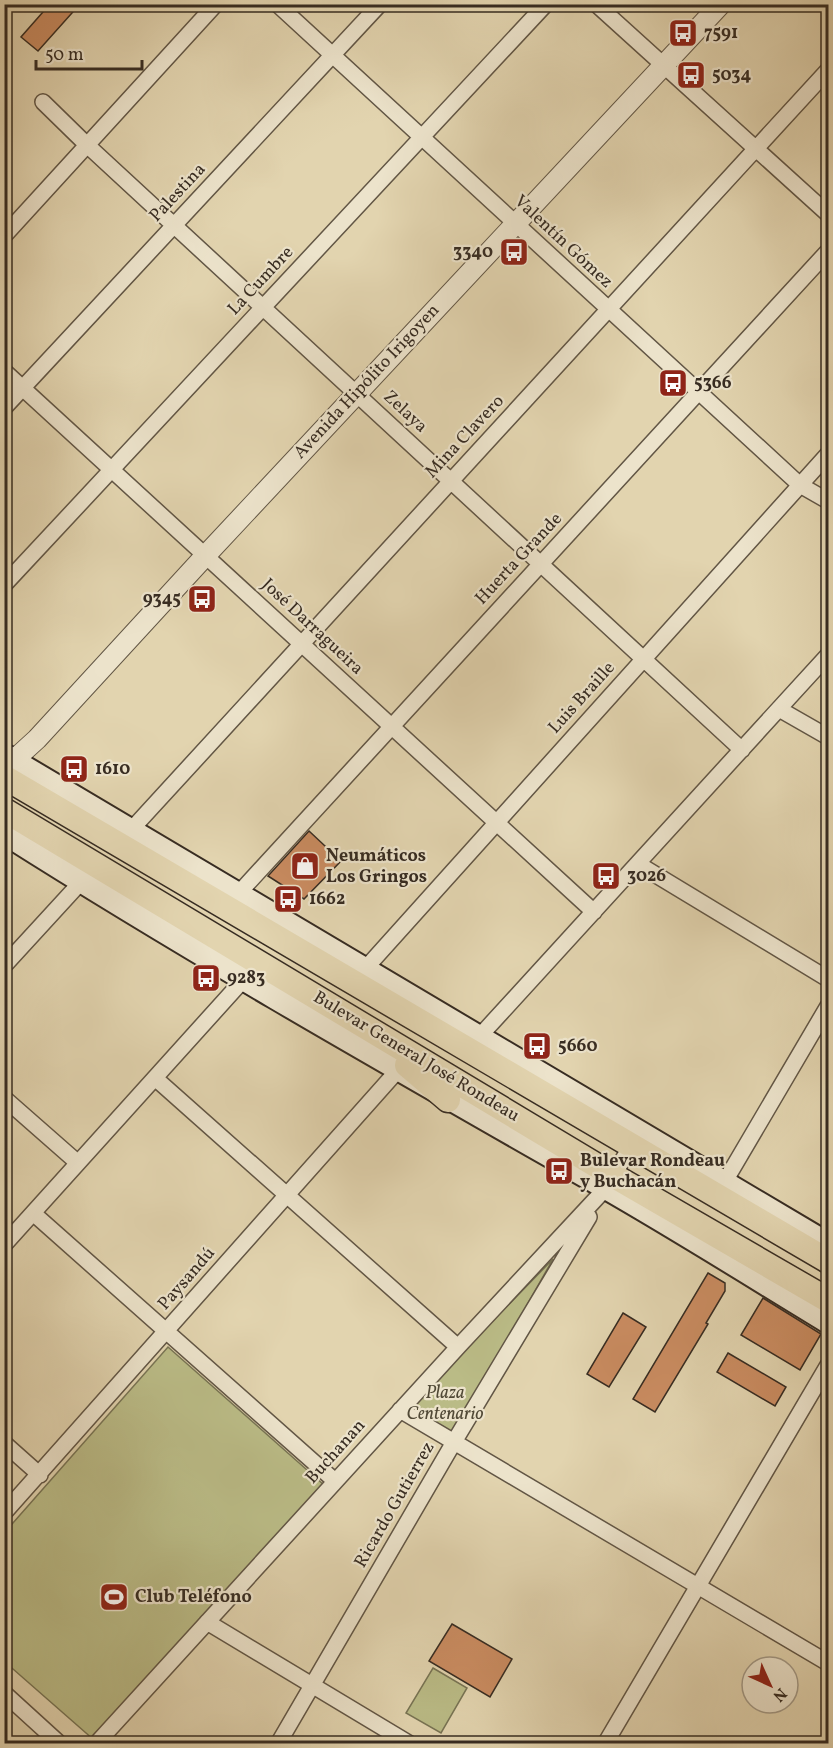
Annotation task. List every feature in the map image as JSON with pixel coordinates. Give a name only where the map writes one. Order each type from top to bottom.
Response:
[{"type":"main road","name":"Bulevar General José Rondeau","points":[[6,766],[131,830],[479,1037],[828,1261]]},
{"type":"main road","name":"Bulevar General José Rondeau","points":[[6,766],[209,896],[635,1139],[724,1183],[825,1243]]},
{"type":"main road","name":"Bulevar General José Rondeau","points":[[4,810],[347,1016],[828,1322]]},
{"type":"main road","name":"Bulevar General José Rondeau","points":[[4,833],[81,882],[448,1100],[610,1182],[828,1300]]},
{"type":"main road","points":[[176,857],[209,896]]},
{"type":"main road","points":[[347,1016],[448,1100]]},
{"type":"street","points":[[4,236],[216,4]]},
{"type":"street","name":"Valentín Gómez","points":[[277,4],[698,393],[800,485],[828,501]]},
{"type":"street","name":"Palestina","points":[[4,408],[380,4]]},
{"type":"street","name":"La Cumbre","points":[[4,585],[546,4]]},
{"type":"street","points":[[596,4],[828,214]]},
{"type":"street","name":"Avenida Hipólito Irigoyen","points":[[6,766],[37,740],[206,555],[721,4]]},
{"type":"street","name":"Mina Clavero","points":[[131,830],[828,70]]},
{"type":"street","name":"Zelaya","points":[[44,102],[174,226],[742,750]]},
{"type":"street","name":"Huerta Grande","points":[[238,894],[828,251]]},
{"type":"street","name":"José Darragueira","points":[[4,371],[594,912]]},
{"type":"street","name":"Luis Braille","points":[[365,969],[828,454]]},
{"type":"street","points":[[479,1037],[828,655]]},
{"type":"street","points":[[779,709],[828,737]]},
{"type":"street","points":[[638,864],[828,979]]},
{"type":"street","points":[[4,966],[81,882]]},
{"type":"street","points":[[4,1245],[244,979]]},
{"type":"street","points":[[724,1183],[828,1006]]},
{"type":"street","name":"Paysandú","points":[[4,1513],[398,1070]]},
{"type":"street","points":[[155,1078],[458,1347]]},
{"type":"street","points":[[4,1098],[78,1164]]},
{"type":"street","name":"Ricardo Gutierrez","points":[[278,1743],[454,1442],[570,1237],[610,1182],[635,1139]]},
{"type":"street","points":[[33,1213],[335,1481]]},
{"type":"street","name":"Buchanan","points":[[96,1743],[458,1347],[570,1237]]},
{"type":"street","points":[[605,1743],[828,1365]]},
{"type":"street","points":[[400,1410],[828,1663]]},
{"type":"street","points":[[4,1443],[40,1475]]},
{"type":"street","points":[[207,1622],[410,1743]]},
{"type":"street","points":[[4,1693],[60,1743]]},
{"type":"green space","name":"Plaza Centenario","points":[[553,1259],[453,1436],[407,1409]]},
{"type":"green space","name":"Club Teléfono","points":[[168,1347],[324,1485],[94,1740],[5,1662],[5,1532]]},
{"type":"green space","points":[[433,1668],[467,1688],[441,1733],[406,1713]]},
{"type":"building","points":[[50,4],[80,4],[38,51],[21,37]]},
{"type":"building","points":[[309,831],[341,861],[304,899],[268,876]]},
{"type":"building","points":[[708,1273],[725,1283],[725,1291],[706,1323],[708,1324],[655,1412],[633,1399]]},
{"type":"building","points":[[763,1298],[821,1334],[800,1370],[741,1335]]},
{"type":"building","points":[[623,1313],[646,1327],[609,1387],[587,1374]]},
{"type":"building","points":[[728,1353],[786,1387],[775,1406],[717,1372]]},
{"type":"building","points":[[452,1624],[512,1659],[490,1697],[429,1661]]},
{"type":"place","name":"7591","points":[[683,33]]},
{"type":"place","name":"5034","points":[[691,75]]},
{"type":"place","name":"3340","points":[[514,252]]},
{"type":"place","name":"5366","points":[[673,383]]},
{"type":"place","name":"9345","points":[[202,599]]},
{"type":"place","name":"1610","points":[[74,769]]},
{"type":"place","name":"Neumáticos Los Gringos","points":[[305,866]]},
{"type":"place","name":"3026","points":[[606,876]]},
{"type":"place","name":"1662","points":[[288,899]]},
{"type":"place","name":"9283","points":[[206,978]]},
{"type":"place","name":"5660","points":[[537,1046]]},
{"type":"place","name":"Bulevar Rondeau y Buchacán","points":[[559,1171]]},
{"type":"place","name":"Club Teléfono","points":[[114,1597]]}]
